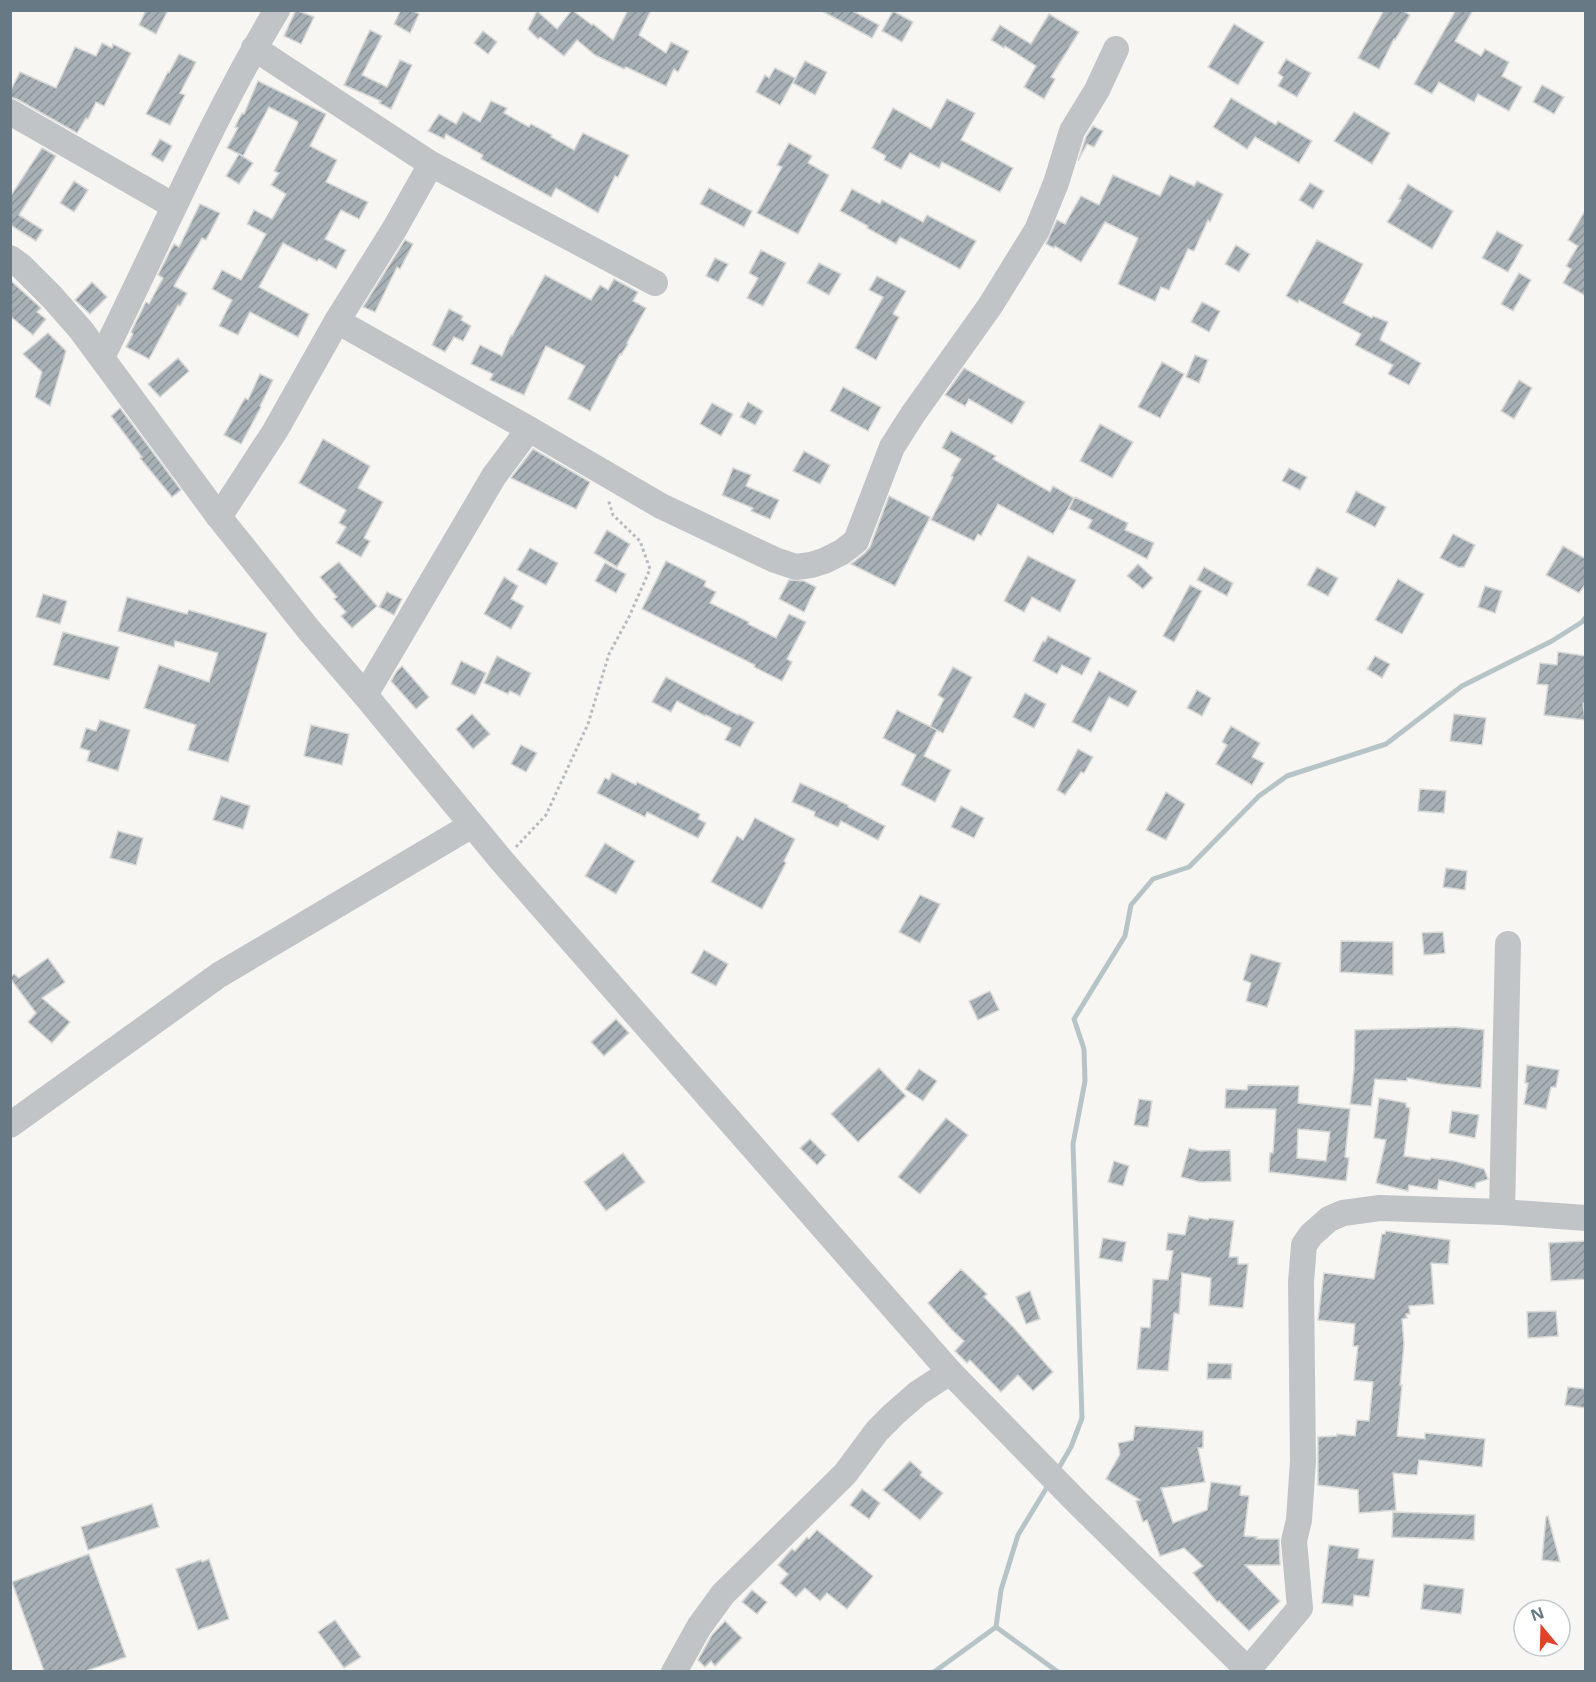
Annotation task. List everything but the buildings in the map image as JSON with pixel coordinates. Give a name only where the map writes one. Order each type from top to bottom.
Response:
[{"type":"street","points":[[102,357],[174,206],[254,48],[277,10]]},
{"type":"street","points":[[254,48],[431,164],[656,283]]},
{"type":"street","points":[[337,321],[661,506],[775,560],[796,567],[824,561],[842,552],[856,541],[892,447],[990,306],[1037,231],[1056,183],[1072,131],[1097,90],[1116,49]]},
{"type":"street","points":[[10,112],[174,206]]},
{"type":"street","points":[[219,517],[275,431],[337,321],[395,228],[431,164]]},
{"type":"street","points":[[10,258],[52,297],[81,330],[219,517],[309,630],[502,861],[950,1372],[1085,1510],[1249,1671],[1300,1608],[1294,1541],[1299,1520],[1303,1461],[1301,1282],[1304,1245],[1329,1219],[1343,1213],[1380,1208],[1502,1212],[1586,1218]]},
{"type":"street","points":[[364,694],[494,476],[529,429]]},
{"type":"street","points":[[10,1125],[219,975],[472,825]]},
{"type":"street","points":[[1502,1212],[1508,944]]},
{"type":"street","points":[[674,1671],[699,1627],[723,1594],[845,1474],[877,1431],[894,1414],[918,1393],[950,1372]]},
{"type":"path","points":[[502,861],[546,815],[588,724],[609,654],[650,569],[640,541],[614,514],[596,467]]},
{"type":"waterway","points":[[1057,1471],[1071,1447],[1082,1418],[1073,1144],[1085,1081],[1084,1049],[1074,1019],[1125,936],[1131,905],[1153,879],[1189,867],[1259,796],[1287,776],[1386,744],[1462,686],[1552,641],[1586,617]]},
{"type":"waterway","points":[[996,1627],[1001,1590],[1018,1535],[1049,1484]]},
{"type":"waterway","points":[[934,1672],[996,1627],[1058,1672]]}]
